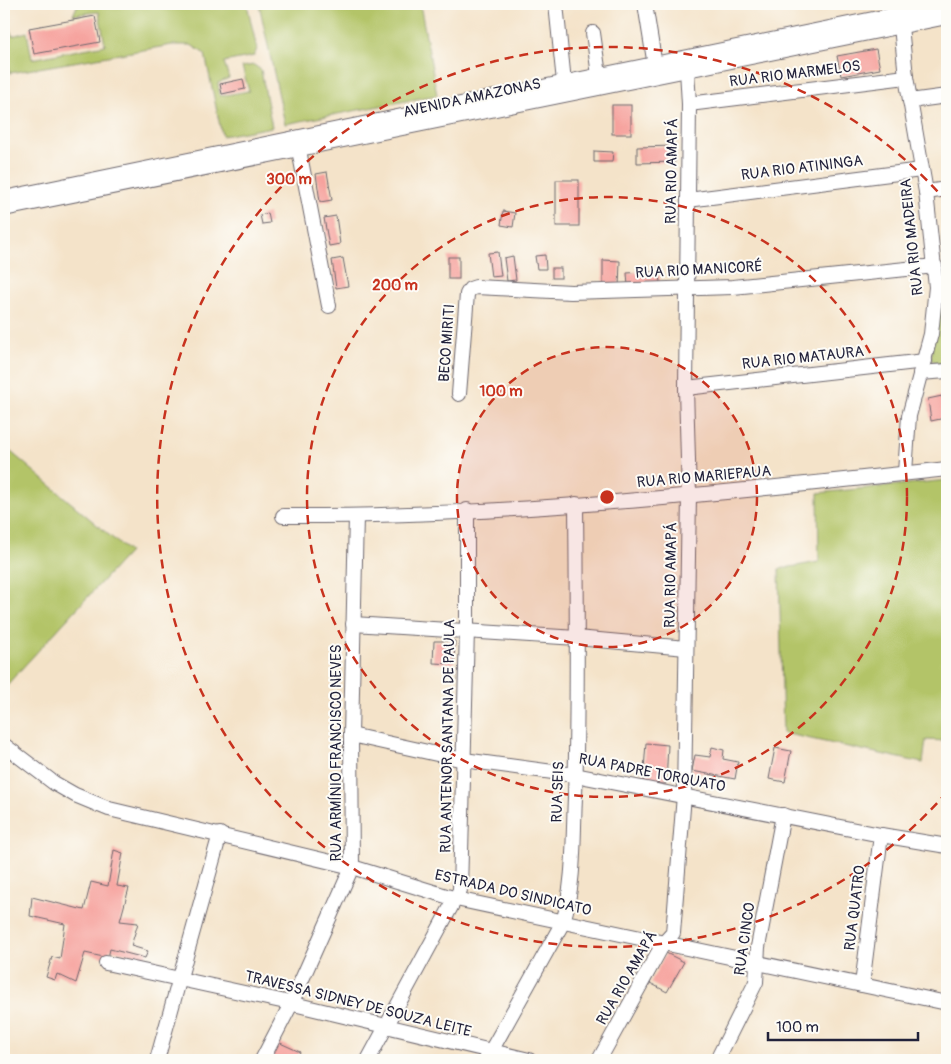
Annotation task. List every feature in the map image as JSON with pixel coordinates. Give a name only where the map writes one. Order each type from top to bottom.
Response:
[{"type":"street","points":[[556,4],[564,82]]},
{"type":"street","points":[[644,4],[655,70]]},
{"type":"street","name":"AVENIDA AMAZONAS","points":[[4,198],[599,75],[655,70],[687,70],[901,19],[946,4]]},
{"type":"street","name":"AVENIDA AMAZONAS","points":[[4,209],[299,150],[655,70],[901,19],[947,17]]},
{"type":"street","name":"RUA RIO MADEIRA","points":[[901,19],[906,77],[926,192],[935,266],[942,286],[909,416],[905,472]]},
{"type":"street","points":[[593,32],[599,75]]},
{"type":"street","name":"RUA RIO AMAPÁ","points":[[599,1060],[663,944],[673,933],[684,795],[689,496],[686,388],[687,70]]},
{"type":"street","name":"RUA RIO MARMELOS","points":[[688,104],[906,77]]},
{"type":"street","points":[[910,101],[947,96]]},
{"type":"street","points":[[299,150],[329,306]]},
{"type":"street","name":"RUA RIO ATININGA","points":[[688,200],[921,170]]},
{"type":"street","points":[[926,192],[947,189]]},
{"type":"street","name":"RUA RIO MANICORÉ","points":[[467,294],[470,289],[476,287],[570,292],[733,287],[935,266]]},
{"type":"street","name":"BECO MIRITI","points":[[459,394],[467,294]]},
{"type":"street","name":"RUA RIO MATAURA","points":[[686,388],[922,367],[947,371]]},
{"type":"street","name":"RUA RIO MARIEPAUA","points":[[283,516],[356,516],[576,504],[689,496],[905,472],[947,470]]},
{"type":"street","name":"RUA SEIS","points":[[488,1056],[563,922],[571,884],[576,774],[576,504]]},
{"type":"street","name":"RUA ANTENOR SANTANA DE PAULA","points":[[368,1060],[456,899],[461,881],[467,630],[467,510]]},
{"type":"street","name":"RUA ARMÍNIO FRANCISCO NEVES","points":[[262,1060],[291,1004],[352,867],[351,735],[356,516]]},
{"type":"street","points":[[353,624],[467,630],[686,648]]},
{"type":"street","name":"RUA PADRE TORQUATO","points":[[351,735],[464,760],[576,774],[881,835],[947,846]]},
{"type":"street","name":"ESTRADA DO SINDICATO","points":[[4,745],[54,783],[75,795],[109,809],[352,867],[456,899],[947,1003]]},
{"type":"street","name":"RUA CINCO","points":[[717,1060],[756,982],[758,947],[783,815]]},
{"type":"street","points":[[157,1060],[220,834]]},
{"type":"street","name":"RUA QUATRO","points":[[862,985],[881,835]]},
{"type":"street","name":"TRAVESSA SIDNEY DE SOUZA LEITE","points":[[106,963],[291,1004],[488,1056],[529,1060]]},
{"type":"green space","points":[[4,4],[6,4],[12,36],[27,32],[32,59],[105,45],[99,12],[73,15],[77,6],[88,4],[247,4],[257,49],[254,56],[224,62],[229,78],[218,83],[220,96],[249,91],[242,67],[254,65],[261,70],[272,127],[222,136],[205,54],[191,45],[172,45],[10,73],[4,37]]},
{"type":"green space","points":[[259,4],[420,4],[437,95],[285,124]]},
{"type":"green space","points":[[947,292],[947,367],[931,360],[938,293]]},
{"type":"green space","points":[[4,446],[129,552],[4,688]]},
{"type":"green space","points":[[947,480],[947,741],[926,740],[923,763],[783,733],[779,569],[819,562],[818,493]]},
{"type":"building","points":[[95,16],[100,42],[34,54],[29,28]]},
{"type":"building","points":[[876,49],[880,69],[841,76],[837,56]]},
{"type":"building","points":[[243,79],[245,89],[222,94],[220,84]]},
{"type":"building","points":[[612,105],[631,105],[631,134],[612,134]]},
{"type":"building","points":[[674,146],[675,162],[637,163],[637,147]]},
{"type":"building","points":[[594,151],[613,152],[612,162],[594,162]]},
{"type":"building","points":[[327,172],[332,200],[320,202],[316,174]]},
{"type":"building","points":[[556,180],[579,180],[579,226],[556,226]]},
{"type":"building","points":[[503,211],[515,213],[513,227],[501,225]]},
{"type":"building","points":[[268,213],[270,223],[262,224],[260,215]]},
{"type":"building","points":[[336,216],[340,244],[329,246],[324,218]]},
{"type":"building","points":[[498,252],[501,276],[491,277],[488,253]]},
{"type":"building","points":[[545,255],[546,269],[537,269],[535,256]]},
{"type":"building","points":[[513,256],[516,280],[507,281],[504,258]]},
{"type":"building","points":[[448,257],[459,257],[459,279],[448,279]]},
{"type":"building","points":[[343,258],[348,286],[336,288],[332,260]]},
{"type":"building","points":[[603,260],[620,261],[619,287],[603,286]]},
{"type":"building","points":[[552,268],[561,268],[561,278],[552,278]]},
{"type":"building","points":[[659,271],[660,284],[628,286],[627,273]]},
{"type":"building","points":[[942,396],[945,418],[931,421],[928,399]]},
{"type":"building","points":[[434,641],[455,641],[454,664],[433,663]]},
{"type":"building","points":[[646,743],[668,745],[666,784],[643,783]]},
{"type":"building","points":[[712,747],[724,750],[723,759],[738,762],[735,779],[692,771],[695,755],[710,757]]},
{"type":"building","points":[[775,748],[791,751],[785,782],[769,779]]},
{"type":"building","points":[[114,850],[123,853],[117,886],[129,888],[120,921],[138,923],[131,946],[148,951],[145,958],[110,949],[108,958],[85,953],[76,983],[57,974],[55,980],[46,977],[52,957],[60,959],[65,924],[30,916],[32,897],[84,910],[91,882],[108,886]]},
{"type":"building","points":[[666,953],[684,962],[667,992],[650,983]]},
{"type":"building","points":[[278,1042],[300,1052],[296,1060],[269,1060]]}]
